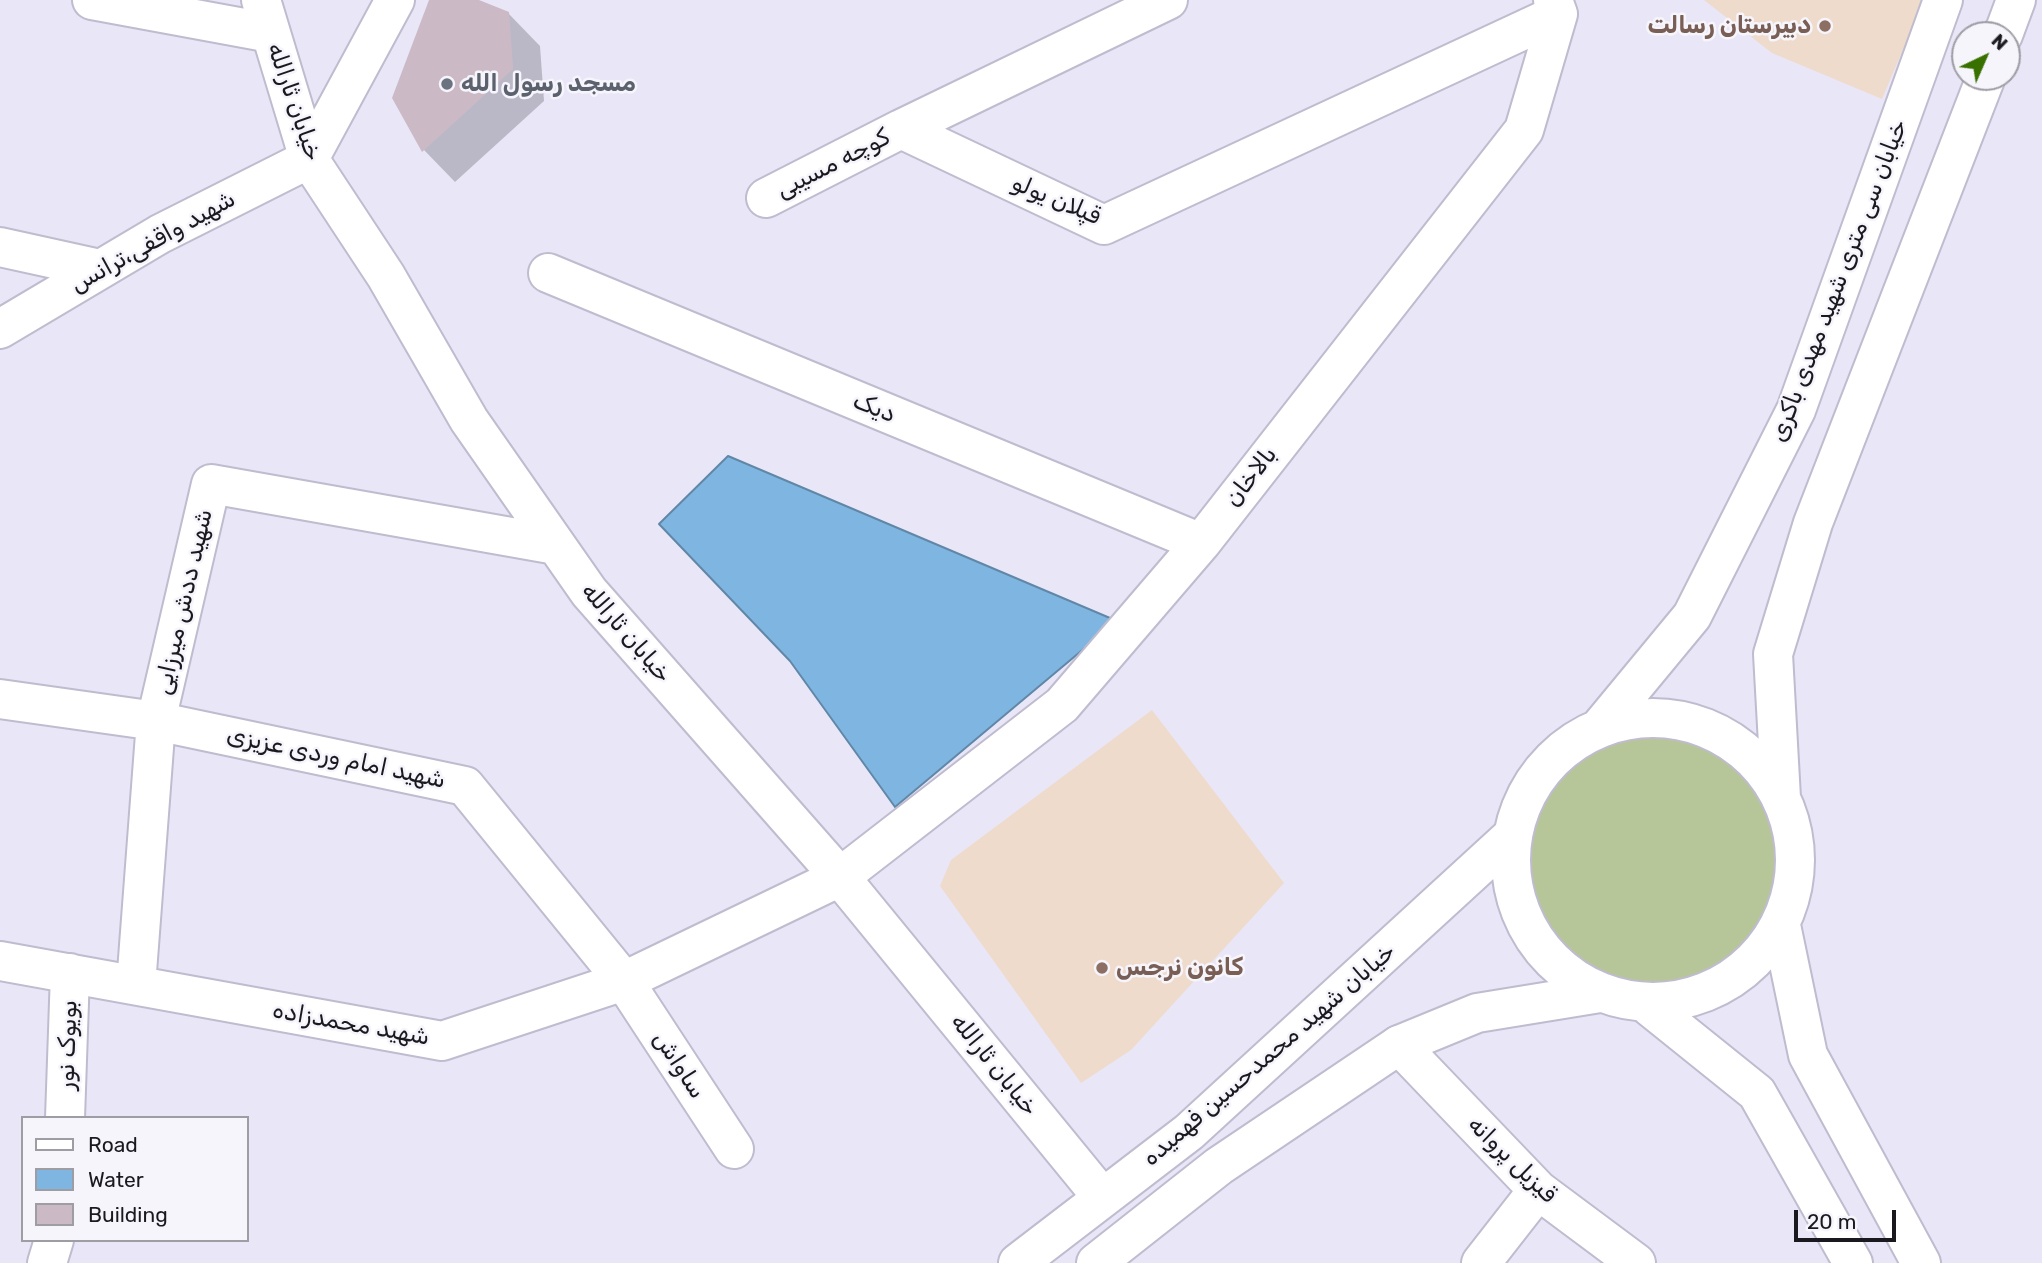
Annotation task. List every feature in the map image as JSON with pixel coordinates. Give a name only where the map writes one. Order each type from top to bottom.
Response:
[{"type":"street","points":[[92,0],[266,17]]},
{"type":"street","points":[[309,159],[395,0]]},
{"type":"street","points":[[901,130],[1168,0]]},
{"type":"street","name":"خیابان سی متری شهید مهدی باکری","points":[[1601,726],[1692,616],[1796,410],[1943,0]]},
{"type":"street","points":[[2008,21],[2016,0]]},
{"type":"street","name":"قپلان یولو","points":[[901,130],[1104,225],[1555,7]]},
{"type":"street","name":"بالاخان","points":[[840,877],[1062,705],[1200,543],[1524,130],[1555,7]]},
{"type":"street","name":"خیابان ثارالله","points":[[266,17],[309,159],[386,276],[469,420],[589,592],[840,877],[1102,1197]]},
{"type":"street","points":[[1781,798],[1762,768],[1745,752],[1704,727],[1670,718],[1635,718],[1601,726],[1558,752],[1528,790],[1511,837],[1512,886],[1530,932],[1560,968],[1600,993],[1646,1003],[1687,999],[1725,984],[1757,958],[1781,925],[1794,883],[1794,839],[1781,798],[1773,654],[1813,523],[1981,91]]},
{"type":"street","name":"کوچه مسیبی","points":[[766,198],[901,130]]},
{"type":"street","name":"شهید واقفی،ترانس","points":[[0,329],[160,234],[309,159]]},
{"type":"street","points":[[0,247],[100,270]]},
{"type":"street","name":"دیک","points":[[548,273],[1200,543]]},
{"type":"street","name":"شهید ددش میرزایی","points":[[136,985],[156,720],[211,484],[556,545]]},
{"type":"street","name":"شهید امام وردی عزیزی","points":[[0,699],[156,720],[465,786],[624,981]]},
{"type":"street","name":"خیابان شهید محمدحسین فهمیده","points":[[1017,1263],[1189,1132],[1511,837]]},
{"type":"street","name":"شهید محمدزاده","points":[[0,961],[442,1041],[624,981],[840,877]]},
{"type":"street","points":[[1781,925],[1808,1055],[1921,1263]]},
{"type":"street","name":"بویوک نور","points":[[65,1116],[70,973]]},
{"type":"street","name":"ساواش","points":[[624,981],[733,1149]]},
{"type":"street","name":"خیابان شهید محمدحسین فهمیده","points":[[1096,1263],[1219,1166],[1398,1045],[1477,1013],[1600,993]]},
{"type":"street","points":[[1646,1003],[1757,1093],[1851,1262]]},
{"type":"street","name":"قیزیل پروانه","points":[[1398,1045],[1538,1190],[1636,1263]]},
{"type":"street","points":[[1481,1263],[1538,1190]]},
{"type":"street","points":[[47,1263],[53,1242]]},
{"type":"shaded area","name":"دبیرستان رسالت","points":[[1704,0],[1924,0],[1882,99],[1772,53]]},
{"type":"shaded area","name":"کانون نرجس","points":[[1152,710],[1284,883],[1131,1050],[1081,1083],[940,886],[951,860]]},
{"type":"green space","points":[[1642,737],[1666,737],[1713,751],[1743,773],[1770,814],[1777,838],[1777,886],[1770,910],[1743,951],[1702,978],[1666,987],[1642,987],[1595,973],[1574,959],[1557,942],[1543,921],[1534,898],[1529,874],[1529,850],[1543,803],[1557,782],[1574,765],[1595,751],[1618,742]]},
{"type":"water","points":[[728,456],[1117,621],[895,807],[790,661],[659,524]]},
{"type":"building","name":"مسجد رسول الله","points":[[429,0],[479,0],[509,12],[513,69],[422,152],[392,98]]},
{"type":"place","name":"دبیرستان رسالت","points":[[1825,26]]},
{"type":"place","name":"مسجد رسول الله","points":[[447,84]]},
{"type":"place","name":"کانون نرجس","points":[[1102,968]]}]
